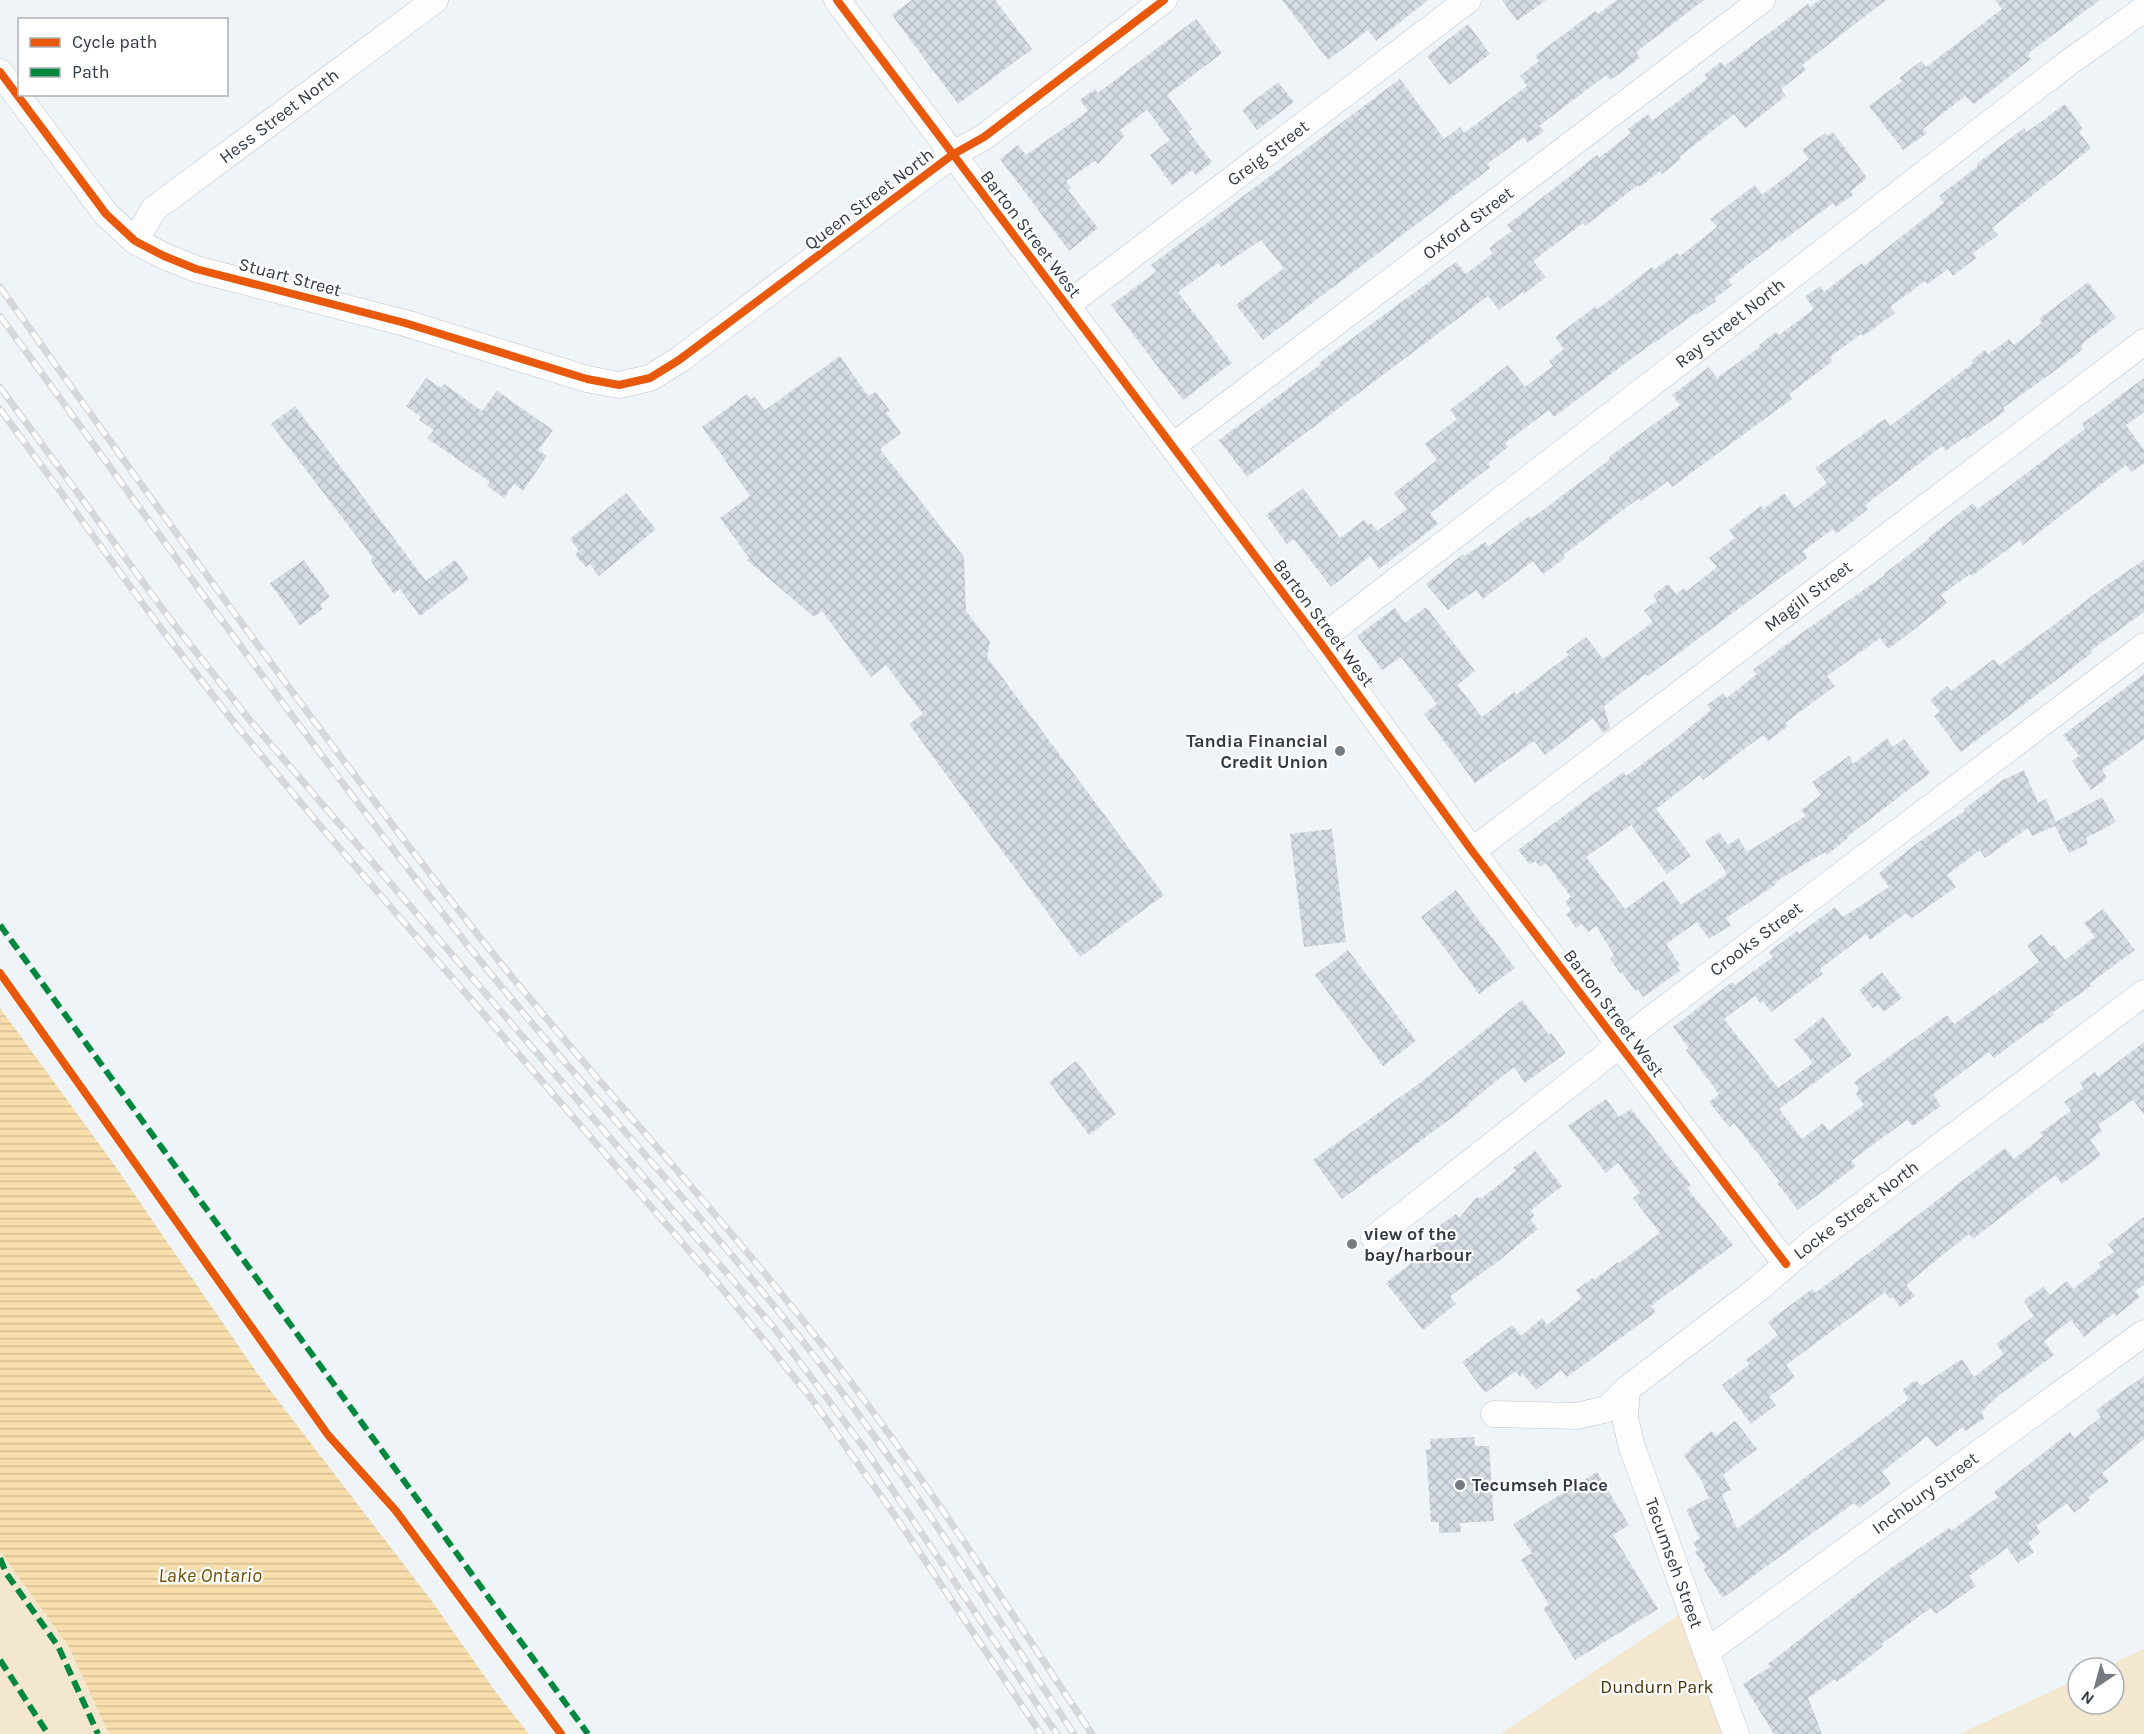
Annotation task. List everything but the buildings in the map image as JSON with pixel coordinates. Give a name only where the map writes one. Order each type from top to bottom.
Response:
[{"type":"street","name":"Hess Street North","points":[[135,241],[154,209],[435,0]]},
{"type":"street","name":"Barton Street West","points":[[837,0],[1318,640],[1472,850],[1786,1264]]},
{"type":"street","name":"Queen Street North","points":[[650,378],[680,360],[952,155],[984,137],[1164,0]]},
{"type":"street","name":"Greig Street","points":[[1067,305],[1468,0]]},
{"type":"street","name":"Oxford Street","points":[[1173,446],[1762,0]]},
{"type":"street","name":"Ray Street North","points":[[1318,640],[2068,63],[2144,9]]},
{"type":"street","name":"Stuart Street","points":[[0,72],[100,207],[135,241],[164,256],[196,268],[405,323],[587,379],[619,385],[650,378]]},
{"type":"street","name":"Magill Street","points":[[1472,850],[2144,342]]},
{"type":"street","name":"Crooks Street","points":[[1374,1238],[1647,1022],[2144,646]]},
{"type":"street","name":"Locke Street North","points":[[1494,1414],[1576,1416],[1607,1409],[1627,1389],[1759,1288],[1814,1241],[2144,993]]},
{"type":"street","name":"Inchbury Street","points":[[1706,1652],[2144,1334]]},
{"type":"street","name":"Tecumseh Street","points":[[1627,1389],[1625,1417],[1631,1444],[1736,1734]]},
{"type":"green space","points":[[0,1551],[69,1647],[109,1734],[0,1734]]},
{"type":"green space","name":"Dundurn Park","points":[[1680,1614],[1711,1696],[1722,1734],[1500,1734]]},
{"type":"green space","points":[[2144,1649],[2144,1734],[1959,1734],[2066,1685],[2066,1716],[2126,1716],[2126,1657]]},
{"type":"water","name":"Lake Ontario","points":[[0,1008],[113,1163],[257,1373],[431,1600],[495,1691],[529,1734],[109,1734],[69,1647],[0,1551]]},
{"type":"railway","points":[[0,287],[237,616],[419,860],[526,995],[756,1263],[844,1373],[940,1506],[1092,1734]]},
{"type":"railway","points":[[0,316],[291,713],[470,948],[514,1003],[744,1269],[832,1379],[926,1510],[1074,1734]]},
{"type":"railway","points":[[0,387],[170,619],[248,718],[775,1329],[865,1449],[1057,1734]]},
{"type":"railway","points":[[0,409],[160,627],[236,725],[316,821],[719,1285],[811,1398],[898,1520],[1041,1734]]},
{"type":"marked path","points":[[0,925],[588,1734]]},
{"type":"marked path","points":[[0,1558],[6,1573],[58,1646],[98,1734]]},
{"type":"marked path","points":[[0,1660],[48,1734]]},
{"type":"cycle path","points":[[837,0],[1322,645],[1472,851],[1786,1264]]},
{"type":"cycle path","points":[[0,72],[106,214],[135,241],[164,256],[196,269],[405,323],[587,379],[619,385],[650,378],[679,360],[952,155],[984,137],[1164,0]]},
{"type":"cycle path","points":[[0,973],[328,1435],[396,1511],[561,1734]]},
{"type":"place","name":"Tandia Financial Credit Union","points":[[1340,751]]},
{"type":"place","name":"view of the bay/harbour","points":[[1352,1244]]},
{"type":"place","name":"Tecumseh Place","points":[[1460,1485]]}]
